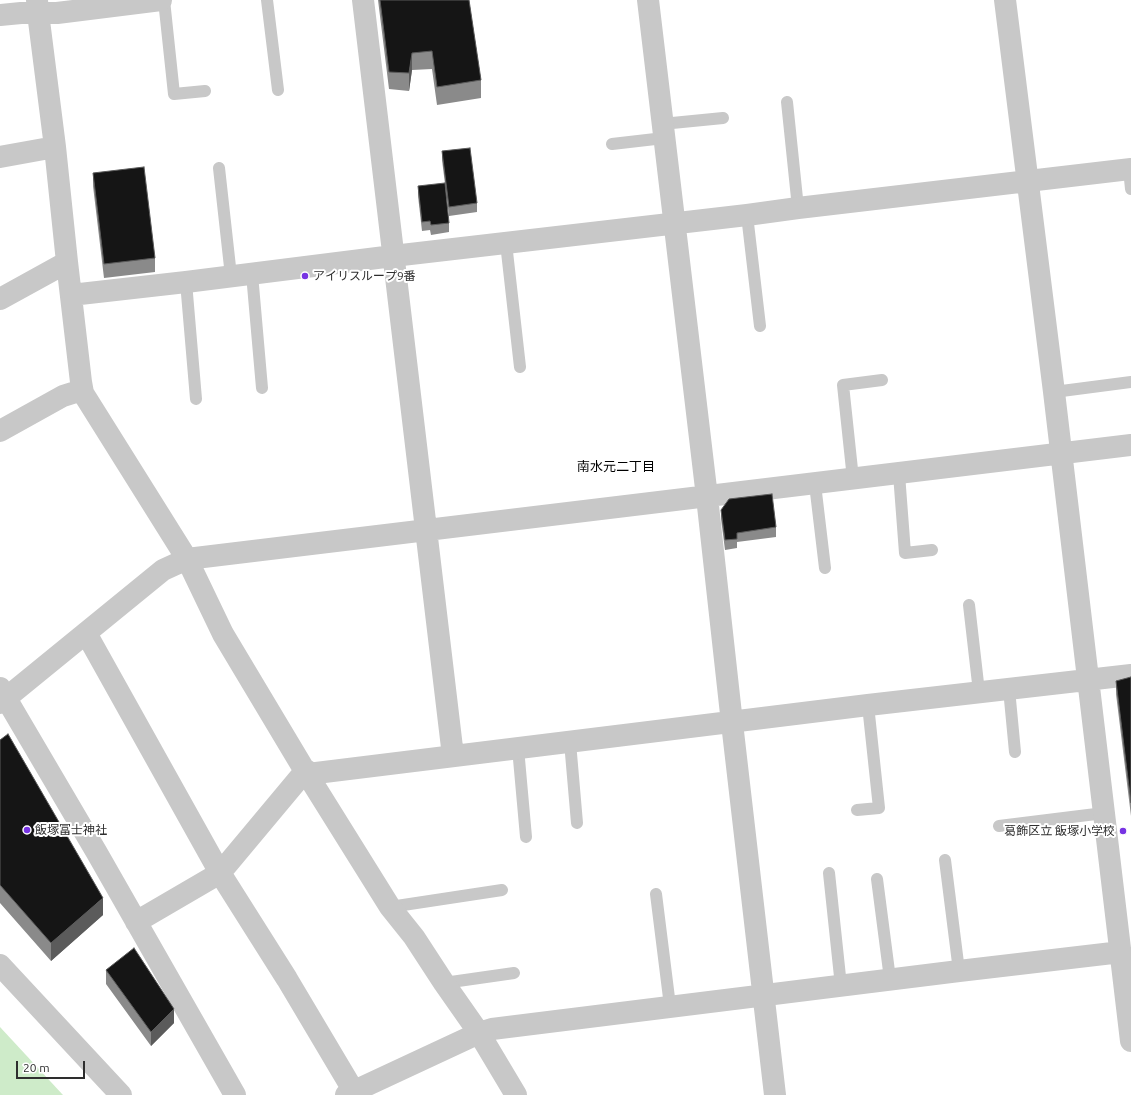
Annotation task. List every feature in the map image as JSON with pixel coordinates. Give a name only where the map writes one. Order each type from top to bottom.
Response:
[{"type":"street","points":[[0,15],[20,13],[37,7],[57,13],[163,0]]},
{"type":"street","points":[[363,0],[453,756]]},
{"type":"street","points":[[648,0],[707,497],[775,1095]]},
{"type":"street","points":[[1005,0],[1054,392],[1060,454],[1131,1041]]},
{"type":"street","points":[[37,7],[55,147],[83,393],[187,560],[223,634],[302,766],[390,907],[414,937],[479,1033],[516,1095]]},
{"type":"street","points":[[0,157],[55,147]]},
{"type":"street","points":[[71,295],[1028,181],[1130,176]]},
{"type":"street","points":[[0,299],[67,262]]},
{"type":"street","points":[[0,431],[62,396],[82,390]]},
{"type":"street","points":[[235,1095],[97,854],[2,697],[86,633],[163,570],[187,560],[1131,445]]},
{"type":"street","points":[[86,633],[220,873],[287,979],[352,1094],[479,1033],[492,1029],[670,1006],[764,996],[1121,952]]},
{"type":"street","points":[[136,922],[220,873],[307,772],[1131,675]]},
{"type":"street","points":[[0,965],[121,1095]]},
{"type":"lane","points":[[163,0],[174,94],[205,91]]},
{"type":"lane","points":[[267,0],[278,90]]},
{"type":"lane","points":[[787,102],[798,208]]},
{"type":"lane","points":[[612,144],[723,118]]},
{"type":"lane","points":[[219,168],[242,275],[262,388]]},
{"type":"lane","points":[[747,215],[760,326]]},
{"type":"lane","points":[[506,243],[520,367]]},
{"type":"lane","points":[[186,282],[196,400]]},
{"type":"lane","points":[[852,478],[843,385],[882,380]]},
{"type":"lane","points":[[1054,392],[1131,382]]},
{"type":"lane","points":[[899,474],[905,553],[932,550]]},
{"type":"lane","points":[[815,484],[824,568]]},
{"type":"lane","points":[[969,605],[980,692]]},
{"type":"lane","points":[[1009,689],[1015,752]]},
{"type":"lane","points":[[857,810],[879,808],[868,705]]},
{"type":"lane","points":[[570,742],[577,823]]},
{"type":"lane","points":[[518,748],[526,838]]},
{"type":"lane","points":[[999,826],[1104,813]]},
{"type":"lane","points":[[945,860],[959,971]]},
{"type":"lane","points":[[829,873],[841,986]]},
{"type":"lane","points":[[877,879],[890,980]]},
{"type":"lane","points":[[390,907],[502,890]]},
{"type":"lane","points":[[656,894],[670,1006]]},
{"type":"lane","points":[[444,983],[514,973]]},
{"type":"shaded area","points":[[0,1027],[63,1095],[0,1095]]},
{"type":"building","points":[[380,0],[469,0],[481,80],[437,87],[432,51],[412,53],[409,73],[389,72]]},
{"type":"building","points":[[470,148],[477,203],[449,207],[442,151]]},
{"type":"building","points":[[144,167],[155,258],[104,264],[93,173]]},
{"type":"building","points":[[445,183],[449,223],[431,225],[430,221],[422,222],[418,186]]},
{"type":"building","points":[[772,494],[776,527],[737,533],[737,539],[725,540],[721,510],[729,499]]},
{"type":"building","points":[[1131,677],[1131,803],[1116,681]]},
{"type":"building","name":"飯塚冨士神社","points":[[8,734],[103,898],[51,943],[0,885],[0,740]]},
{"type":"building","points":[[134,948],[174,1009],[151,1032],[106,970]]},
{"type":"place","name":"アイリスループ9番","points":[[305,276]]},
{"type":"place","name":"飯塚冨士神社","points":[[27,830]]},
{"type":"place","name":"葛飾区立 飯塚小学校","points":[[1123,831]]},
{"type":"district","name":"南水元二丁目","points":[[616,467]]}]
